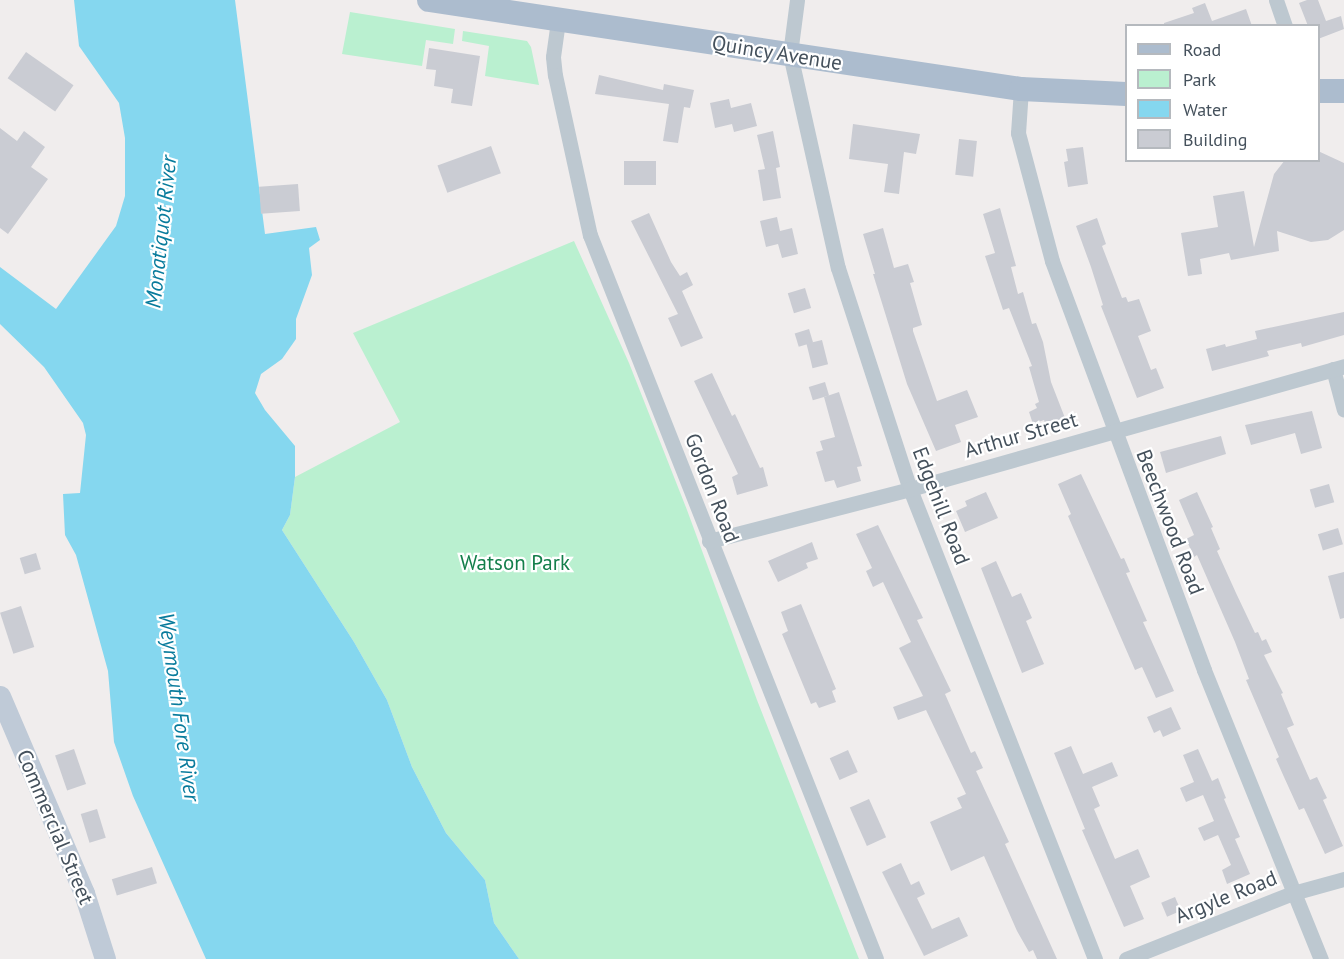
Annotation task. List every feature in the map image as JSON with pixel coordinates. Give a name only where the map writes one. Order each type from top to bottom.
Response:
[{"type":"main road","name":"Quincy Avenue","points":[[429,0],[1021,89],[1125,94]]},
{"type":"main road","points":[[1320,92],[1344,91]]},
{"type":"main road","name":"Commercial Street","points":[[0,696],[84,893],[105,959]]},
{"type":"street","points":[[790,54],[797,0]]},
{"type":"street","points":[[1276,0],[1284,24]]},
{"type":"street","name":"Gordon Road","points":[[558,21],[553,57],[555,75],[590,235],[876,959]]},
{"type":"street","name":"Edgehill Road","points":[[790,54],[838,268],[910,489],[1095,959]]},
{"type":"street","name":"Beechwood Road","points":[[1021,89],[1018,133],[1052,261],[1113,431],[1293,893],[1321,959]]},
{"type":"street","points":[[1339,368],[1344,410]]},
{"type":"street","name":"Arthur Street","points":[[709,541],[910,489],[1339,368]]},
{"type":"street","name":"Argyle Road","points":[[1126,959],[1293,893],[1344,879]]},
{"type":"green space","points":[[350,12],[455,29],[453,44],[426,40],[422,66],[342,54]]},
{"type":"green space","points":[[463,31],[527,41],[531,47],[539,85],[485,76],[489,46],[462,41]]},
{"type":"green space","name":"Watson Park","points":[[574,241],[629,363],[687,510],[757,700],[859,959],[519,959],[494,923],[485,880],[446,833],[412,767],[387,700],[354,642],[282,530],[290,515],[295,477],[400,422],[353,333]]},
{"type":"water","points":[[74,0],[235,0],[265,234],[316,227],[320,240],[309,248],[312,275],[296,319],[296,339],[282,359],[261,374],[255,393],[265,410],[295,446],[295,477],[290,515],[282,530],[354,642],[387,700],[412,767],[446,833],[485,880],[494,923],[519,959],[206,959],[133,796],[114,742],[108,671],[76,555],[65,535],[63,494],[80,493],[86,435],[83,423],[44,367],[0,324],[0,267],[56,309],[116,226],[125,196],[125,138],[119,103],[79,46]]},
{"type":"building","points":[[1318,0],[1326,21],[1341,16],[1344,29],[1320,38],[1320,24],[1307,24],[1299,3]]},
{"type":"building","points":[[1205,3],[1212,21],[1246,9],[1251,24],[1164,24],[1194,13],[1192,8]]},
{"type":"building","points":[[429,48],[480,56],[472,106],[451,103],[453,89],[434,86],[436,70],[426,69]]},
{"type":"building","points":[[26,52],[74,85],[55,111],[8,78]]},
{"type":"building","points":[[599,75],[663,90],[664,84],[694,90],[690,108],[684,107],[678,143],[663,141],[669,104],[595,94]]},
{"type":"building","points":[[729,99],[731,108],[751,103],[757,126],[734,132],[732,124],[715,128],[710,103]]},
{"type":"building","points":[[853,124],[920,134],[916,154],[904,152],[899,194],[884,192],[888,164],[849,159]]},
{"type":"building","points":[[0,128],[17,141],[24,131],[45,147],[31,167],[48,179],[8,234],[0,228]]},
{"type":"building","points":[[773,131],[780,167],[776,168],[781,198],[763,201],[758,170],[765,169],[757,135]]},
{"type":"building","points":[[959,139],[977,141],[973,177],[955,175]]},
{"type":"building","points":[[491,146],[501,173],[447,193],[437,165]]},
{"type":"building","points":[[1083,147],[1088,184],[1068,187],[1064,162],[1068,161],[1066,149]]},
{"type":"building","points":[[1320,152],[1344,163],[1344,230],[1328,240],[1311,242],[1277,231],[1279,251],[1231,260],[1229,253],[1200,259],[1202,274],[1188,276],[1181,233],[1218,227],[1213,196],[1244,191],[1254,247],[1274,174],[1283,162],[1320,162]]},
{"type":"building","points":[[624,161],[656,161],[656,185],[624,185]]},
{"type":"building","points":[[298,184],[300,211],[261,214],[259,187]]},
{"type":"building","points":[[1000,208],[1016,266],[1011,267],[1018,294],[1023,292],[1032,324],[1036,323],[1043,342],[1051,382],[1065,418],[1046,425],[1044,420],[1033,424],[1029,412],[1037,408],[1035,404],[1039,402],[1029,367],[1032,366],[1009,308],[1003,310],[985,256],[995,253],[983,214]]},
{"type":"building","points":[[649,213],[671,262],[680,276],[687,272],[693,285],[682,291],[703,338],[681,347],[668,318],[678,314],[631,221]]},
{"type":"building","points":[[777,217],[780,231],[792,228],[798,254],[782,258],[778,244],[766,247],[760,221]]},
{"type":"building","points":[[1097,218],[1106,244],[1102,246],[1122,298],[1126,297],[1128,302],[1139,299],[1151,331],[1138,336],[1151,370],[1156,368],[1164,388],[1137,398],[1101,306],[1103,305],[1076,226]]},
{"type":"building","points":[[883,228],[894,268],[908,264],[914,282],[910,283],[922,325],[913,328],[913,331],[937,401],[967,390],[978,417],[955,425],[961,442],[936,451],[907,384],[863,234]]},
{"type":"building","points":[[805,288],[811,308],[794,313],[788,293]]},
{"type":"building","points":[[1344,312],[1344,335],[1302,347],[1301,343],[1267,351],[1269,356],[1212,371],[1206,349],[1225,344],[1226,347],[1257,339],[1255,331]]},
{"type":"building","points":[[809,329],[813,342],[799,347],[795,333]]},
{"type":"building","points":[[822,340],[828,364],[813,368],[806,344]]},
{"type":"building","points":[[712,373],[732,416],[735,414],[760,468],[763,467],[768,486],[737,495],[732,477],[738,474],[694,381]]},
{"type":"building","points":[[825,382],[829,395],[813,400],[809,387]]},
{"type":"building","points":[[839,392],[862,466],[857,467],[861,481],[837,488],[834,480],[825,482],[816,452],[823,450],[820,441],[835,437],[824,397]]},
{"type":"building","points":[[1312,411],[1322,448],[1301,454],[1295,433],[1251,445],[1245,425]]},
{"type":"building","points":[[1221,436],[1226,454],[1166,473],[1160,452]]},
{"type":"building","points":[[1081,474],[1121,559],[1124,558],[1130,572],[1126,573],[1147,621],[1143,622],[1174,691],[1156,698],[1142,667],[1135,670],[1068,516],[1071,514],[1058,484]]},
{"type":"building","points":[[1329,484],[1334,502],[1315,508],[1310,490]]},
{"type":"building","points":[[986,492],[998,518],[965,532],[956,511],[967,506],[965,501]]},
{"type":"building","points":[[1197,492],[1213,527],[1211,528],[1220,549],[1217,551],[1236,593],[1255,633],[1258,632],[1262,641],[1266,639],[1272,652],[1264,655],[1283,693],[1281,694],[1294,725],[1287,728],[1310,780],[1317,777],[1327,798],[1323,800],[1343,846],[1325,854],[1304,808],[1299,810],[1276,759],[1279,757],[1246,680],[1249,679],[1235,642],[1197,555],[1194,557],[1186,539],[1194,535],[1179,500]]},
{"type":"building","points":[[878,525],[923,618],[917,620],[951,691],[945,694],[971,753],[975,751],[983,768],[976,771],[1009,842],[1005,844],[1057,959],[1037,959],[1033,950],[1029,952],[1017,931],[984,856],[951,871],[930,822],[962,808],[957,798],[966,794],[926,710],[898,720],[893,707],[923,696],[899,648],[911,642],[883,582],[873,587],[866,571],[872,568],[856,534]]},
{"type":"building","points":[[1338,528],[1343,544],[1323,550],[1318,534]]},
{"type":"building","points":[[812,542],[818,559],[806,563],[808,568],[778,582],[768,561]]},
{"type":"building","points":[[36,553],[41,569],[25,574],[20,558]]},
{"type":"building","points":[[996,561],[1012,597],[1021,593],[1032,618],[1026,621],[1044,664],[1022,673],[981,568]]},
{"type":"building","points":[[1344,572],[1344,618],[1340,619],[1328,576]]},
{"type":"building","points":[[801,604],[836,689],[832,691],[836,702],[819,708],[816,702],[811,704],[782,634],[788,631],[781,612]]},
{"type":"building","points":[[21,606],[34,647],[13,654],[0,613]]},
{"type":"building","points":[[1171,707],[1181,729],[1163,737],[1160,730],[1154,733],[1147,717]]},
{"type":"building","points":[[1071,746],[1083,774],[1112,762],[1118,776],[1092,787],[1100,806],[1094,809],[1115,859],[1138,849],[1150,877],[1130,886],[1144,919],[1124,927],[1082,830],[1085,829],[1054,753]]},
{"type":"building","points":[[74,749],[86,784],[67,790],[55,756]]},
{"type":"building","points":[[1198,749],[1212,781],[1218,778],[1240,837],[1235,839],[1250,874],[1227,884],[1222,870],[1231,865],[1218,835],[1204,841],[1198,828],[1214,821],[1203,795],[1186,802],[1180,788],[1194,782],[1183,755]]},
{"type":"building","points":[[848,750],[858,772],[839,780],[830,758]]},
{"type":"building","points":[[869,799],[886,837],[867,846],[850,808]]},
{"type":"building","points":[[97,809],[106,838],[90,843],[81,814]]},
{"type":"building","points":[[901,863],[911,885],[919,881],[925,894],[917,898],[932,929],[959,917],[968,936],[924,956],[882,872]]},
{"type":"building","points":[[152,867],[157,883],[117,896],[112,879]]},
{"type":"building","points":[[1175,897],[1181,911],[1167,917],[1161,903]]},
{"type":"water label","name":"Monatiquot River","points":[[161,232]]},
{"type":"water label","name":"Weymouth Fore River","points":[[179,707]]}]
